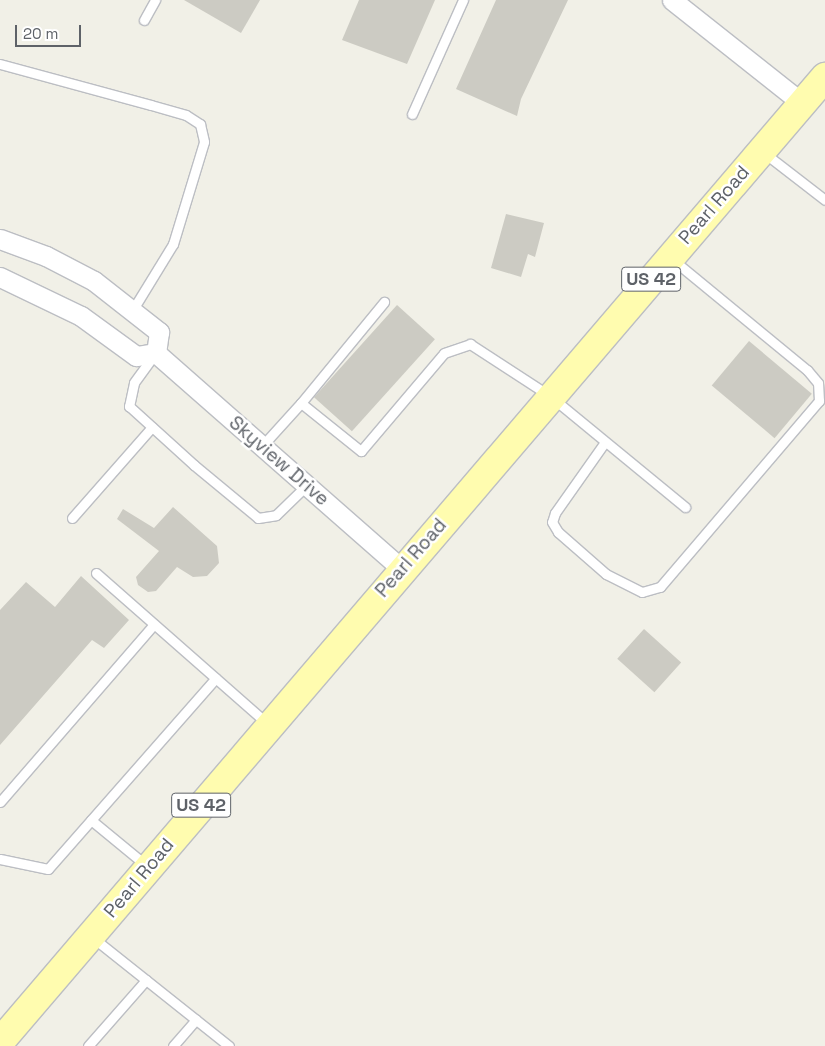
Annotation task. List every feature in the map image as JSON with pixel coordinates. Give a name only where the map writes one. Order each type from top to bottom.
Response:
[{"type":"main road","name":"Pearl Road","points":[[0,1042],[402,569],[825,77]]},
{"type":"street","points":[[672,0],[802,103]]},
{"type":"street","points":[[0,238],[46,256],[94,281],[159,332],[156,353],[136,356],[81,316],[0,278]]},
{"type":"street","name":"Skyview Drive","points":[[156,353],[402,569]]},
{"type":"lane","points":[[144,20],[156,0]]},
{"type":"lane","points":[[412,114],[463,0]]},
{"type":"lane","points":[[0,64],[151,104],[186,115],[200,124],[204,142],[173,244],[132,311]]},
{"type":"lane","points":[[761,150],[825,200]]},
{"type":"lane","points":[[605,442],[555,513],[552,522],[558,532],[606,574],[642,592],[660,587],[819,401],[818,383],[806,370],[669,257]]},
{"type":"lane","points":[[262,446],[301,403],[384,302]]},
{"type":"lane","points":[[301,403],[361,451],[444,353],[470,344],[550,396],[684,507]]},
{"type":"lane","points":[[156,353],[134,383],[129,406],[152,427],[258,518],[276,515],[290,505],[307,485]]},
{"type":"lane","points":[[72,518],[152,427]]},
{"type":"lane","points":[[96,573],[269,725]]},
{"type":"lane","points":[[0,802],[154,624]]},
{"type":"lane","points":[[0,859],[48,869],[216,678]]},
{"type":"lane","points":[[90,820],[148,867]]},
{"type":"lane","points":[[91,936],[229,1046]]},
{"type":"lane","points":[[88,1046],[146,980]]},
{"type":"lane","points":[[173,1046],[196,1020]]},
{"type":"building","points":[[184,0],[260,0],[241,33]]},
{"type":"building","points":[[359,0],[435,0],[407,64],[342,40]]},
{"type":"building","points":[[496,0],[568,0],[521,99],[517,116],[456,89]]},
{"type":"building","points":[[506,214],[544,223],[535,257],[528,254],[521,277],[491,268]]},
{"type":"building","points":[[397,305],[435,339],[352,431],[314,397]]},
{"type":"building","points":[[749,341],[812,394],[775,438],[712,385]]},
{"type":"building","points":[[173,507],[217,546],[219,563],[207,576],[193,577],[177,567],[156,591],[148,592],[138,585],[136,577],[159,551],[117,519],[123,509],[154,528]]},
{"type":"building","points":[[81,576],[129,620],[104,648],[92,640],[0,745],[0,610],[26,582],[55,607]]},
{"type":"building","points":[[644,629],[681,662],[654,692],[617,659]]}]
